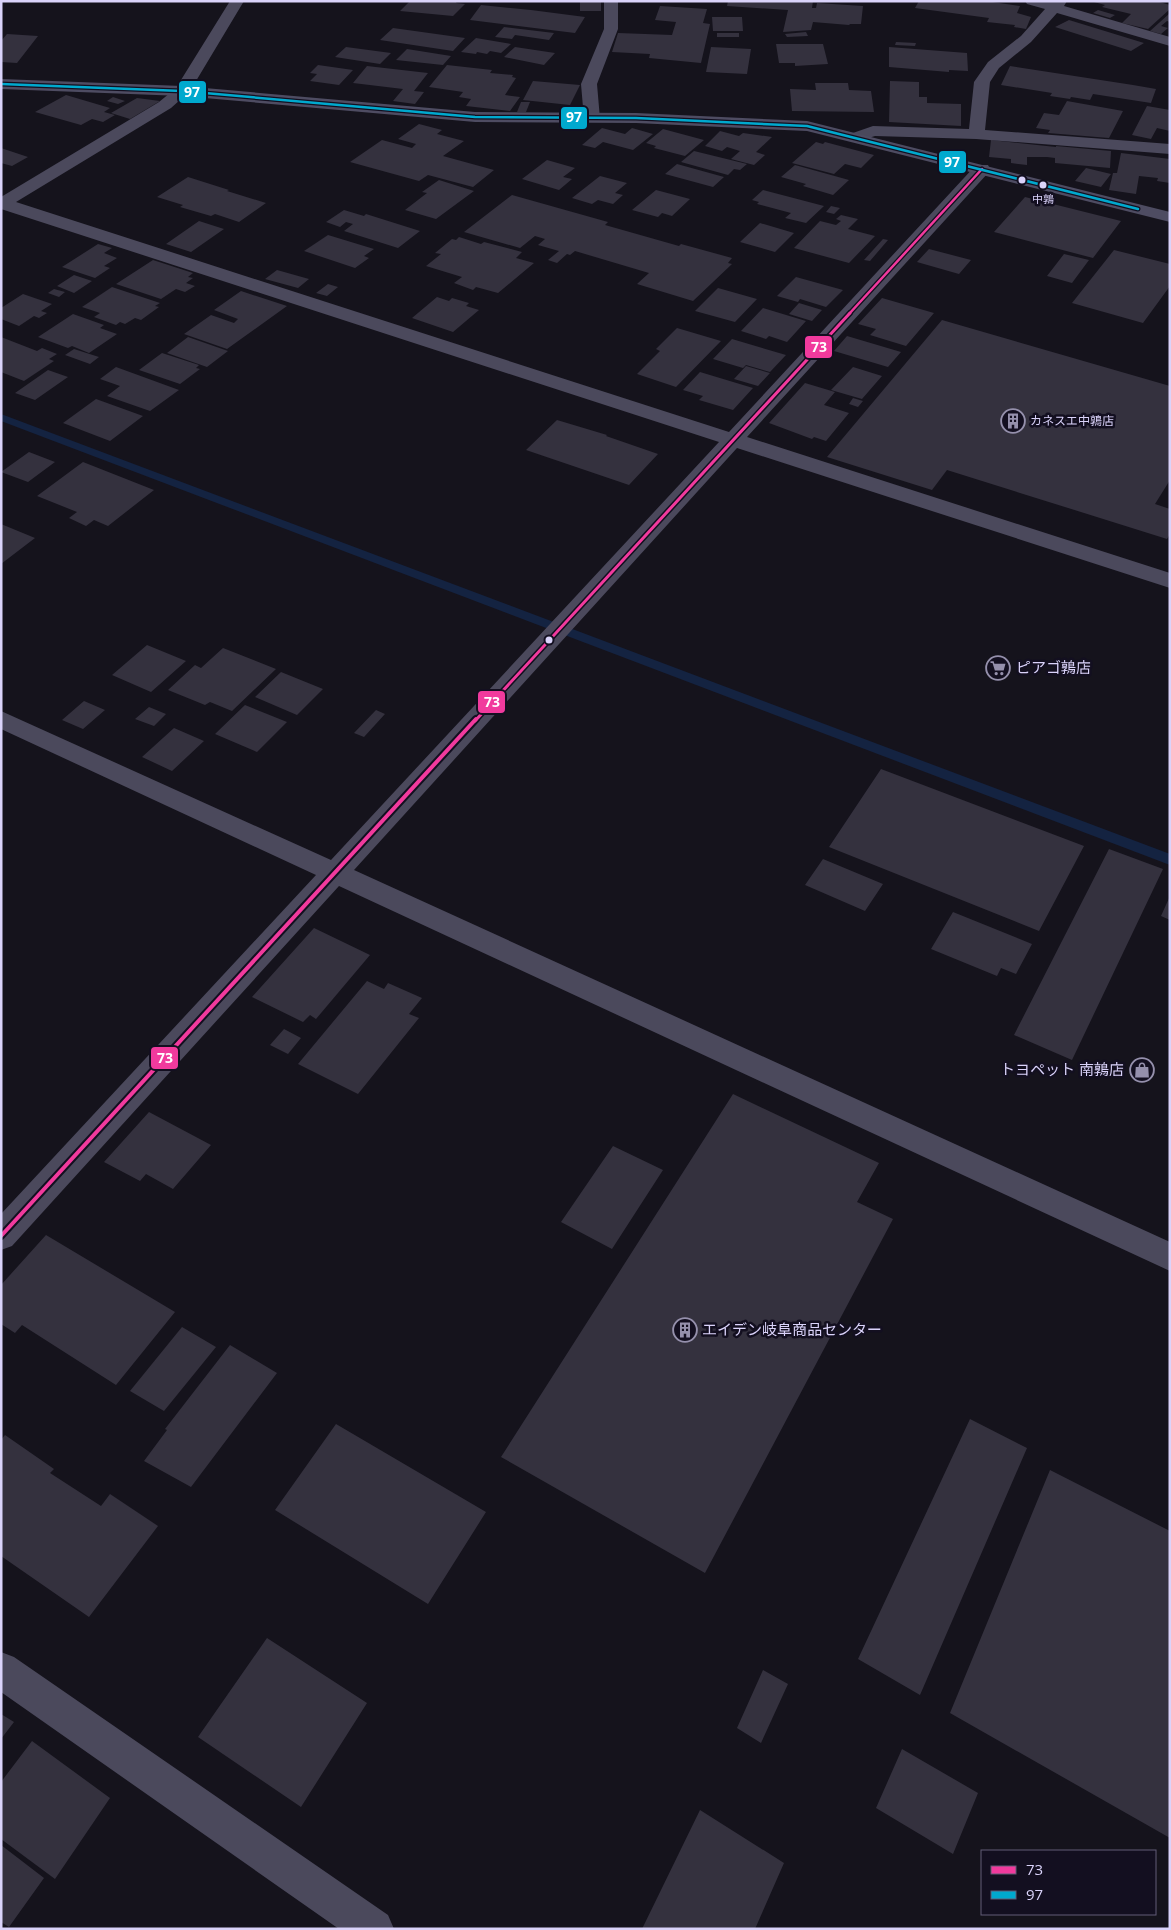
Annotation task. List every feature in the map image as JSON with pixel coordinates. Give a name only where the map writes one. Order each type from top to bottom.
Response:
[{"type":"main road","points":[[1,84],[182,91],[475,117],[636,118],[807,126],[1170,217]]},
{"type":"street","points":[[2,203],[165,105],[182,91],[237,1]]},
{"type":"street","points":[[592,119],[589,84],[611,29],[611,1]]},
{"type":"street","points":[[1032,1],[1056,4],[1170,42]]},
{"type":"street","points":[[976,134],[982,82],[993,65],[1026,39],[1056,4]]},
{"type":"street","points":[[856,137],[873,131],[976,134],[1170,149]]},
{"type":"street","points":[[1,1236],[982,169]]},
{"type":"street","points":[[2,203],[1170,581]]},
{"type":"street","points":[[1,719],[1170,1257]]},
{"type":"street","points":[[1,1670],[374,1929]]},
{"type":"building","points":[[410,1],[457,1],[456,3],[465,4],[453,16],[400,11]]},
{"type":"building","points":[[580,1],[601,1],[601,11],[580,11]]},
{"type":"building","points":[[728,1],[813,1],[812,8],[816,8],[817,3],[863,6],[861,24],[813,22],[811,30],[783,32],[788,10],[727,6]]},
{"type":"building","points":[[919,1],[986,1],[1020,6],[1017,13],[1031,17],[1026,29],[1014,27],[1015,25],[987,22],[989,18],[915,8]]},
{"type":"building","points":[[1156,1],[1170,5],[1170,9],[1148,29],[1122,23],[1131,14],[1102,7],[1105,5],[1094,2]]},
{"type":"building","points":[[481,5],[585,17],[575,33],[470,20]]},
{"type":"building","points":[[660,6],[707,9],[703,23],[710,24],[701,63],[649,58],[650,54],[612,52],[618,33],[672,35],[676,22],[655,20]]},
{"type":"building","points":[[1098,10],[1115,15],[1110,18],[1093,13]]},
{"type":"building","points":[[1170,13],[1170,22],[1167,21],[1161,26],[1168,28],[1161,34],[1150,31]]},
{"type":"building","points":[[712,17],[742,17],[743,31],[713,31]]},
{"type":"building","points":[[1069,20],[1144,43],[1131,51],[1055,27]]},
{"type":"building","points":[[504,27],[554,33],[549,40],[515,35],[512,39],[495,37]]},
{"type":"building","points":[[393,28],[465,38],[453,51],[380,40]]},
{"type":"building","points":[[806,32],[808,36],[787,37],[785,34]]},
{"type":"building","points":[[717,33],[739,33],[739,37],[717,37]]},
{"type":"building","points":[[7,34],[38,36],[17,63],[1,62],[1,41]]},
{"type":"building","points":[[476,38],[511,44],[501,53],[490,51],[487,54],[461,52]]},
{"type":"building","points":[[896,42],[916,43],[915,46],[895,45]]},
{"type":"building","points":[[776,44],[823,44],[828,64],[795,66],[795,63],[779,63]]},
{"type":"building","points":[[346,47],[391,53],[380,64],[335,57]]},
{"type":"building","points":[[515,47],[555,53],[544,65],[504,57]]},
{"type":"building","points":[[711,47],[751,49],[747,74],[706,72]]},
{"type":"building","points":[[889,47],[967,53],[968,71],[949,70],[949,72],[889,67]]},
{"type":"building","points":[[407,49],[451,56],[443,65],[396,60]]},
{"type":"building","points":[[318,65],[353,70],[339,85],[310,81],[317,74],[310,73]]},
{"type":"building","points":[[447,65],[492,70],[490,73],[513,75],[512,77],[516,78],[505,95],[520,97],[510,111],[466,106],[471,99],[459,97],[463,92],[429,87]]},
{"type":"building","points":[[367,66],[428,73],[414,91],[424,92],[415,104],[393,101],[403,89],[353,83]]},
{"type":"building","points":[[1010,66],[1156,89],[1151,103],[1093,94],[1090,100],[1050,96],[1052,93],[1001,85]]},
{"type":"building","points":[[533,81],[580,85],[570,105],[523,100]]},
{"type":"building","points":[[890,81],[919,82],[919,97],[927,97],[927,103],[961,104],[961,126],[889,122]]},
{"type":"building","points":[[815,83],[848,83],[849,90],[871,91],[874,112],[792,111],[790,89],[816,90]]},
{"type":"building","points":[[66,95],[110,108],[104,112],[115,115],[103,122],[92,119],[81,125],[35,112]]},
{"type":"building","points":[[113,97],[125,101],[118,104],[107,101]]},
{"type":"building","points":[[137,98],[160,101],[130,119],[111,113]]},
{"type":"building","points":[[1067,101],[1123,111],[1109,138],[1048,133],[1050,130],[1036,128],[1044,113],[1059,115]]},
{"type":"building","points":[[521,102],[530,102],[526,112],[517,112]]},
{"type":"building","points":[[1147,106],[1170,110],[1170,131],[1157,128],[1151,139],[1132,135]]},
{"type":"building","points":[[419,124],[442,130],[437,134],[464,141],[443,156],[494,170],[473,187],[428,175],[419,181],[350,162],[382,140],[412,148],[416,144],[398,139]]},
{"type":"building","points":[[602,128],[625,134],[632,128],[653,134],[633,150],[603,142],[595,148],[582,145]]},
{"type":"building","points":[[663,129],[704,140],[685,156],[654,148],[656,146],[646,143]]},
{"type":"building","points":[[720,131],[739,136],[743,133],[772,137],[756,152],[765,155],[754,165],[731,159],[740,151],[727,147],[722,151],[705,146]]},
{"type":"building","points":[[991,140],[1111,151],[1110,168],[1055,163],[1055,158],[1047,157],[1027,157],[1027,165],[1011,163],[1011,159],[989,157]]},
{"type":"building","points":[[816,142],[823,144],[825,142],[874,155],[861,168],[845,164],[834,174],[792,163]]},
{"type":"building","points":[[1,148],[28,157],[12,166],[1,163]]},
{"type":"building","points":[[694,151],[747,164],[740,170],[734,169],[728,175],[681,162]]},
{"type":"building","points":[[1121,153],[1170,159],[1170,183],[1157,181],[1158,178],[1139,176],[1136,194],[1109,190],[1113,173],[1117,173]]},
{"type":"building","points":[[547,160],[575,168],[563,177],[572,179],[559,190],[522,179]]},
{"type":"building","points":[[677,164],[724,177],[713,187],[665,174]]},
{"type":"building","points":[[795,165],[849,180],[833,195],[803,186],[806,184],[781,177]]},
{"type":"building","points":[[1086,168],[1111,174],[1101,187],[1075,181]]},
{"type":"building","points":[[600,176],[627,183],[615,193],[623,195],[613,204],[598,200],[592,204],[572,198]]},
{"type":"building","points":[[188,177],[266,203],[239,222],[215,214],[211,216],[180,207],[183,205],[157,197]]},
{"type":"building","points":[[439,180],[474,191],[436,219],[405,210],[427,193],[422,192]]},
{"type":"building","points":[[656,190],[690,199],[672,216],[662,213],[658,217],[632,210]]},
{"type":"building","points":[[763,190],[824,206],[806,223],[785,218],[791,213],[757,204],[759,202],[752,200]]},
{"type":"building","points":[[512,195],[608,222],[605,225],[679,246],[681,244],[732,258],[728,263],[732,264],[693,301],[637,284],[649,273],[575,251],[570,255],[567,254],[557,263],[548,260],[559,251],[538,245],[545,239],[535,236],[520,248],[464,232]]},
{"type":"building","points":[[1025,197],[1121,221],[1093,258],[994,232]]},
{"type":"building","points":[[831,206],[840,208],[834,214],[826,212]]},
{"type":"building","points":[[344,210],[364,216],[366,214],[420,231],[398,248],[344,231],[353,224],[346,222],[340,227],[326,222]]},
{"type":"building","points":[[841,215],[858,219],[848,229],[875,236],[849,263],[794,248],[820,221],[836,225],[841,221],[836,219]]},
{"type":"building","points":[[199,221],[224,229],[191,252],[166,244]]},
{"type":"building","points":[[760,223],[794,233],[775,252],[740,242]]},
{"type":"building","points":[[328,235],[374,249],[364,256],[369,258],[355,268],[304,251]]},
{"type":"building","points":[[459,237],[481,244],[484,242],[522,252],[516,258],[534,263],[498,293],[476,287],[473,290],[454,283],[462,277],[426,266],[441,254],[435,253],[452,239],[456,240]]},
{"type":"building","points":[[883,239],[888,240],[870,261],[864,260]]},
{"type":"building","points":[[98,244],[112,248],[104,253],[117,258],[104,266],[110,268],[95,278],[62,267]]},
{"type":"building","points":[[929,249],[971,260],[959,274],[917,262]]},
{"type":"building","points":[[1114,250],[1170,264],[1170,286],[1143,323],[1072,303]]},
{"type":"building","points":[[1064,254],[1089,260],[1072,283],[1047,276]]},
{"type":"building","points":[[153,260],[193,273],[188,277],[193,278],[186,283],[195,286],[185,292],[176,289],[161,299],[116,284]]},
{"type":"building","points":[[277,270],[309,279],[298,288],[265,279]]},
{"type":"building","points":[[74,275],[92,281],[74,293],[57,286]]},
{"type":"building","points":[[796,277],[843,290],[826,307],[800,299],[798,302],[777,296]]},
{"type":"building","points":[[328,284],[338,287],[327,296],[316,293]]},
{"type":"building","points":[[112,287],[160,303],[155,306],[159,307],[141,320],[135,318],[125,324],[120,322],[116,325],[94,317],[100,313],[82,307]]},
{"type":"building","points":[[718,288],[757,299],[735,322],[695,311]]},
{"type":"building","points":[[54,289],[65,292],[59,297],[48,293]]},
{"type":"building","points":[[241,291],[287,306],[227,349],[184,334],[211,315],[234,323],[238,319],[214,310]]},
{"type":"building","points":[[23,294],[52,304],[41,311],[47,313],[39,318],[34,316],[19,326],[1,319],[1,308]]},
{"type":"building","points":[[437,297],[449,301],[452,298],[469,303],[466,306],[479,310],[453,332],[412,318]]},
{"type":"building","points":[[882,298],[934,313],[906,346],[870,335],[876,329],[858,324]]},
{"type":"building","points":[[799,303],[822,310],[812,321],[789,314]]},
{"type":"building","points":[[763,308],[806,321],[787,342],[769,336],[766,339],[741,331]]},
{"type":"building","points":[[73,314],[104,325],[100,328],[117,334],[89,353],[72,346],[68,348],[38,337]]},
{"type":"building","name":"カネスエ中鶉店","points":[[942,320],[1170,386],[1170,480],[1155,504],[1170,509],[1170,534],[1167,539],[947,470],[932,490],[827,457]]},
{"type":"building","points":[[677,328],[721,341],[676,387],[637,374],[660,351],[656,349]]},
{"type":"building","points":[[847,336],[901,352],[888,367],[834,351]]},
{"type":"building","points":[[1,337],[37,351],[42,348],[57,354],[49,359],[54,361],[24,381],[1,372]]},
{"type":"building","points":[[188,337],[228,351],[207,367],[167,353]]},
{"type":"building","points":[[732,339],[786,355],[770,372],[746,365],[743,368],[713,359]]},
{"type":"building","points":[[74,349],[99,357],[90,364],[65,355]]},
{"type":"building","points":[[162,353],[199,365],[196,368],[200,369],[180,384],[139,370]]},
{"type":"building","points":[[746,366],[770,373],[758,386],[734,379]]},
{"type":"building","points":[[116,367],[179,390],[150,411],[107,396],[120,386],[100,379]]},
{"type":"building","points":[[853,367],[882,376],[862,399],[831,390]]},
{"type":"building","points":[[48,370],[68,377],[35,400],[15,393]]},
{"type":"building","points":[[700,372],[753,388],[733,410],[699,400],[703,396],[683,390]]},
{"type":"building","points":[[805,383],[835,392],[824,405],[849,413],[826,441],[814,437],[812,439],[769,423]]},
{"type":"building","points":[[853,398],[863,401],[858,407],[849,404]]},
{"type":"building","points":[[96,399],[143,416],[110,441],[63,423]]},
{"type":"building","points":[[557,420],[607,435],[658,454],[629,485],[526,450]]},
{"type":"building","points":[[29,452],[55,462],[28,482],[1,472]]},
{"type":"building","points":[[83,462],[154,490],[108,526],[94,520],[86,526],[69,518],[77,512],[37,496]]},
{"type":"building","points":[[1,524],[35,538],[1,564]]},
{"type":"building","points":[[147,645],[186,661],[151,692],[112,675]]},
{"type":"building","points":[[223,648],[276,669],[232,711],[210,702],[205,705],[168,690],[195,665],[201,668]]},
{"type":"building","points":[[281,672],[323,689],[297,715],[255,697]]},
{"type":"building","points":[[84,701],[105,710],[83,729],[62,720]]},
{"type":"building","points":[[245,705],[287,722],[257,752],[215,734]]},
{"type":"building","points":[[149,707],[166,714],[154,726],[135,719]]},
{"type":"building","points":[[376,710],[385,714],[364,737],[354,733]]},
{"type":"building","points":[[174,728],[204,741],[172,771],[142,757]]},
{"type":"building","points":[[881,769],[1084,846],[1039,931],[829,847]]},
{"type":"building","points":[[1109,849],[1163,869],[1072,1060],[1014,1035]]},
{"type":"building","points":[[823,859],[883,884],[865,911],[805,885]]},
{"type":"building","points":[[1170,896],[1170,920],[1161,916]]},
{"type":"building","points":[[953,912],[1032,944],[1016,974],[1001,968],[997,976],[931,949]]},
{"type":"building","points":[[314,928],[370,955],[316,1019],[310,1015],[303,1022],[252,997]]},
{"type":"building","points":[[367,981],[384,989],[388,983],[422,998],[409,1014],[419,1018],[358,1094],[298,1064]]},
{"type":"building","points":[[284,1029],[301,1038],[288,1054],[270,1045]]},
{"type":"building","name":"エイデン岐阜商品センター","points":[[733,1094],[879,1163],[857,1202],[893,1219],[705,1573],[501,1457]]},
{"type":"building","points":[[149,1112],[211,1145],[173,1189],[146,1174],[140,1181],[104,1162]]},
{"type":"building","points":[[613,1146],[663,1170],[612,1249],[561,1222]]},
{"type":"building","points":[[46,1235],[175,1312],[116,1385],[22,1325],[15,1333],[1,1324],[1,1285]]},
{"type":"building","points":[[182,1327],[216,1347],[164,1411],[130,1391]]},
{"type":"building","points":[[230,1345],[277,1373],[191,1487],[144,1461],[167,1430],[165,1429]]},
{"type":"building","points":[[970,1419],[1027,1448],[920,1695],[858,1659]]},
{"type":"building","points":[[336,1424],[486,1512],[428,1604],[275,1510]]},
{"type":"building","points":[[5,1435],[54,1469],[50,1473],[101,1506],[110,1494],[158,1526],[89,1617],[1,1556],[1,1440]]},
{"type":"building","points":[[1050,1470],[1170,1531],[1170,1838],[950,1713]]},
{"type":"building","points":[[267,1638],[367,1703],[301,1807],[198,1737]]},
{"type":"building","points":[[763,1670],[788,1684],[761,1743],[737,1728]]},
{"type":"building","points":[[1,1714],[14,1722],[1,1739]]},
{"type":"building","points":[[32,1741],[110,1798],[55,1879],[1,1839],[1,1782]]},
{"type":"building","points":[[902,1749],[978,1793],[953,1854],[876,1808]]},
{"type":"building","points":[[700,1810],[784,1863],[755,1929],[642,1929]]},
{"type":"building","points":[[1,1845],[44,1878],[9,1927],[1,1922]]},
{"type":"waterway","points":[[1,417],[1170,860]]},
{"type":"transit line","name":"97","points":[[1,84],[182,91],[475,117],[636,118],[807,126],[1138,209]]},
{"type":"transit line","name":"73","points":[[1,1236],[982,169]]},
{"type":"place","name":"中鶉","points":[[1043,185]]},
{"type":"place","name":"カネスエ中鶉店","points":[[1013,421]]},
{"type":"place","name":"ピアゴ鶉店","points":[[998,668]]},
{"type":"place","name":"トヨペット 南鶉店","points":[[1142,1070]]},
{"type":"place","name":"エイデン岐阜商品センター","points":[[685,1330]]}]
